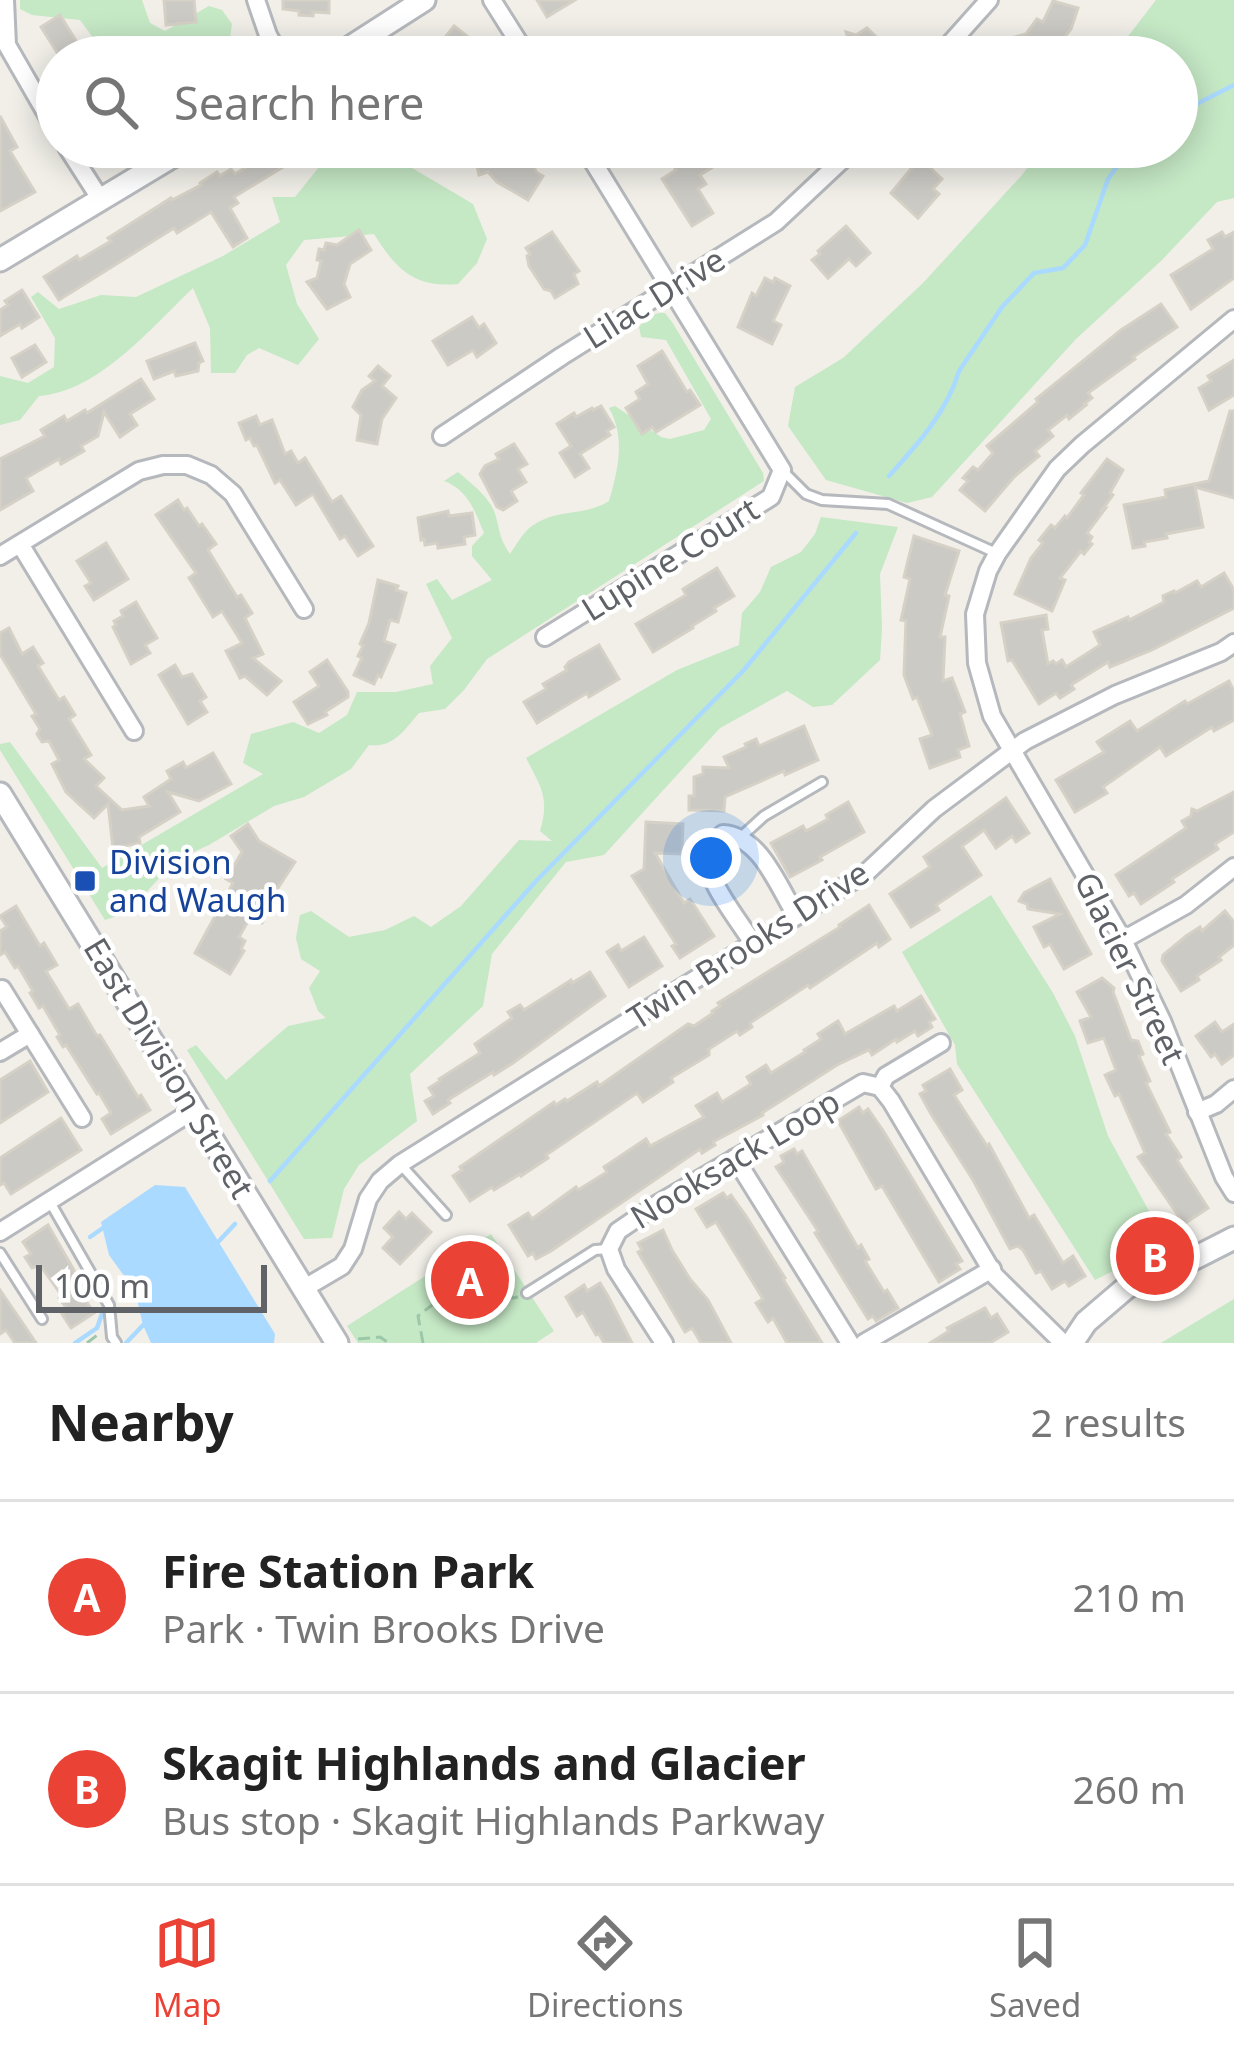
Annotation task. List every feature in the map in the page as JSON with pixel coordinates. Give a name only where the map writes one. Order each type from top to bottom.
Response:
[{"type":"street","points":[[5,0],[7,45],[36,95]]},
{"type":"street","points":[[256,0],[269,36]]},
{"type":"street","points":[[368,36],[424,0]]},
{"type":"street","points":[[491,0],[514,36]]},
{"type":"street","points":[[956,36],[988,0]]},
{"type":"street","points":[[80,168],[101,200]]},
{"type":"street","points":[[0,260],[154,168]]},
{"type":"street","points":[[597,168],[782,470]]},
{"type":"street","name":"Lilac Drive","points":[[442,436],[776,222],[834,168]]},
{"type":"street","name":"Glacier Street","points":[[1234,319],[1057,469],[997,554],[974,614],[977,664],[992,716],[1123,940],[1234,1193]]},
{"type":"street","points":[[0,556],[139,471],[187,465],[211,475],[232,494],[304,609]]},
{"type":"street","name":"Lupine Court","points":[[545,637],[771,497],[782,470]]},
{"type":"street","points":[[20,544],[134,731]]},
{"type":"street","name":"Twin Brooks Drive","points":[[303,1289],[341,1266],[353,1249],[368,1199],[400,1164],[867,872],[934,809],[1013,749],[1100,703],[1234,644]]},
{"type":"street","name":"East Division Street","points":[[3,806],[303,1289],[348,1341]]},
{"type":"street","points":[[753,944],[712,878],[707,859],[712,843],[723,835],[741,837],[753,846],[796,915]]},
{"type":"street","points":[[1123,940],[1186,905],[1234,867]]},
{"type":"street","points":[[2,989],[82,1118]]},
{"type":"street","points":[[0,1052],[30,1034]]},
{"type":"street","points":[[880,1087],[886,1076],[941,1042]]},
{"type":"street","name":"Nooksack Loop","points":[[664,1343],[616,1269],[609,1249],[618,1231],[863,1083],[880,1087],[891,1102],[995,1276],[1071,1341]]},
{"type":"street","points":[[1197,1112],[1234,1089]]},
{"type":"street","points":[[0,1232],[194,1110]]},
{"type":"street","points":[[736,1158],[850,1343]]},
{"type":"street","points":[[1071,1341],[1090,1334],[1184,1264],[1234,1238]]},
{"type":"street","points":[[865,1343],[992,1269]]},
{"type":"lane","points":[[782,470],[806,494],[822,500],[888,504],[997,554]]},
{"type":"lane","points":[[741,837],[764,816],[822,782]]},
{"type":"lane","points":[[400,1164],[446,1215]]},
{"type":"lane","points":[[50,1201],[109,1305],[116,1343]]},
{"type":"lane","points":[[526,1293],[595,1250],[609,1249]]},
{"type":"lane","points":[[0,1253],[42,1319]]},
{"type":"path","points":[[423,1343],[418,1316],[448,1295],[486,1293],[505,1300],[526,1293]]},
{"type":"path","points":[[348,1341],[380,1337],[389,1343]]},
{"type":"green space","points":[[20,0],[142,0],[150,23],[165,31],[209,6],[222,10],[232,24],[230,36],[92,36],[80,20],[32,15],[20,9]]},
{"type":"green space","points":[[1156,0],[1234,0],[1234,198],[1217,202],[1076,339],[932,497],[907,503],[826,480],[788,426],[795,387],[843,358],[923,283],[1027,168],[1198,168],[1198,36],[1128,36]]},
{"type":"green space","points":[[318,168],[412,168],[473,204],[487,239],[477,263],[458,284],[429,283],[408,274],[374,234],[304,240],[286,265],[297,304],[319,339],[298,365],[259,348],[247,355],[235,373],[211,373],[210,328],[193,288],[103,371],[61,392],[39,396],[20,420],[0,425],[0,376],[28,383],[54,367],[55,338],[31,297],[38,292],[59,309],[101,295],[136,297],[223,256],[280,222],[272,197],[295,197]]},
{"type":"green space","points":[[659,313],[672,322],[764,481],[487,659],[445,709],[419,713],[392,741],[369,745],[351,769],[176,860],[139,900],[105,920],[0,744],[10,742],[102,868],[263,774],[243,763],[251,734],[293,722],[319,733],[347,715],[357,692],[396,692],[433,684],[430,666],[452,638],[426,584],[437,579],[452,600],[492,580],[472,556],[472,546],[484,533],[474,509],[459,490],[444,481],[458,472],[481,492],[494,510],[510,554],[535,524],[609,501],[619,442],[609,408],[615,406],[670,439],[704,430],[711,419],[666,340],[641,337],[639,327],[647,317]]},
{"type":"green space","points":[[821,517],[898,527],[880,574],[880,660],[832,705],[813,707],[787,691],[720,728],[604,855],[566,862],[492,954],[483,1006],[410,1074],[417,1121],[359,1165],[344,1189],[332,1238],[304,1239],[187,1050],[196,1045],[226,1080],[288,1026],[326,1018],[309,988],[320,971],[301,959],[296,938],[300,915],[311,911],[349,937],[385,930],[414,916],[431,927],[461,906],[519,840],[552,841],[540,831],[544,801],[526,758],[677,670],[739,645],[742,613],[760,592],[771,567],[801,552]]},
{"type":"green space","points":[[991,895],[1075,1036],[1108,1136],[1167,1244],[1095,1280],[957,1064],[955,1045],[902,952]]},
{"type":"green space","points":[[491,1234],[554,1331],[536,1343],[358,1343],[347,1326]]},
{"type":"green space","points":[[1234,1299],[1234,1343],[1161,1343]]},
{"type":"water","points":[[155,1185],[185,1187],[275,1334],[274,1343],[151,1343],[135,1291],[109,1255],[101,1222]]},
{"type":"building","points":[[164,0],[194,0],[196,22],[166,25]]},
{"type":"building","points":[[283,0],[329,0],[329,13],[299,15],[299,11],[283,9]]},
{"type":"building","points":[[537,0],[575,0],[547,17]]},
{"type":"building","points":[[1053,1],[1078,8],[1065,36],[1019,36],[1037,19],[1043,22]]},
{"type":"building","points":[[60,15],[73,36],[47,36],[41,27]]},
{"type":"building","points":[[454,26],[467,36],[446,36]]},
{"type":"building","points":[[867,28],[875,36],[847,36],[846,32],[856,35]]},
{"type":"building","points":[[0,116],[17,147],[10,151],[35,192],[0,211]]},
{"type":"building","points":[[245,168],[282,168],[234,197],[238,203],[230,208],[247,238],[233,247],[211,212],[177,233],[174,228],[59,300],[44,277],[111,241],[108,238],[217,172],[220,176],[231,169],[235,174]]},
{"type":"building","points":[[477,168],[535,168],[543,176],[528,200],[488,172],[479,175]]},
{"type":"building","points":[[711,168],[700,175],[706,184],[698,189],[713,213],[692,226],[662,179],[676,170]]},
{"type":"building","points":[[912,168],[930,168],[942,179],[933,189],[939,194],[918,218],[891,193]]},
{"type":"building","points":[[846,226],[870,253],[856,266],[849,259],[828,278],[812,260]]},
{"type":"building","points":[[359,230],[371,250],[350,264],[344,284],[350,297],[327,309],[307,282],[317,278],[319,249],[324,250],[326,243],[337,245]]},
{"type":"building","points":[[552,232],[579,271],[574,274],[578,284],[555,298],[529,266],[526,248]]},
{"type":"building","points":[[1222,232],[1225,237],[1234,232],[1234,278],[1191,309],[1171,275],[1213,249],[1208,240]]},
{"type":"building","points":[[765,278],[790,286],[773,321],[781,325],[772,344],[738,327],[752,293],[756,296]]},
{"type":"building","points":[[22,290],[39,317],[0,336],[0,310]]},
{"type":"building","points":[[1161,304],[1177,327],[1088,393],[1092,398],[1069,419],[1067,415],[1048,430],[1053,436],[1035,451],[1039,456],[985,511],[960,490],[968,481],[963,478],[993,453],[987,446],[1036,399]]},
{"type":"building","points":[[472,317],[479,328],[484,324],[496,343],[477,357],[473,350],[448,365],[433,341]]},
{"type":"building","points":[[195,343],[203,361],[198,371],[176,376],[174,371],[154,379],[147,361]]},
{"type":"building","points":[[35,345],[46,362],[22,377],[12,358]]},
{"type":"building","points":[[662,351],[700,405],[656,432],[652,427],[642,434],[626,408],[640,399],[636,392],[648,384],[638,366]]},
{"type":"building","points":[[1234,360],[1234,395],[1209,410],[1199,388],[1211,381],[1208,376]]},
{"type":"building","points":[[378,366],[390,376],[382,386],[396,398],[382,419],[377,444],[357,440],[361,415],[353,407],[362,390],[375,381],[369,376]]},
{"type":"building","points":[[141,379],[154,399],[130,414],[137,425],[120,437],[104,412],[98,436],[81,446],[84,451],[26,478],[33,491],[0,510],[0,459],[45,436],[41,430],[64,416],[67,421],[87,413]]},
{"type":"building","points":[[601,406],[614,427],[607,431],[610,435],[580,454],[589,468],[575,477],[560,453],[571,446],[557,424],[574,413],[576,417]]},
{"type":"building","points":[[1230,411],[1234,411],[1234,498],[1195,487],[1203,527],[1166,534],[1167,538],[1133,548],[1124,505],[1166,497],[1165,490],[1209,481]]},
{"type":"building","points":[[256,416],[260,425],[272,420],[285,454],[291,451],[298,463],[305,458],[332,502],[341,496],[373,546],[358,556],[345,536],[340,539],[313,494],[296,505],[280,480],[275,483],[257,445],[246,440],[239,423]]},
{"type":"building","points":[[514,444],[527,464],[518,469],[526,482],[511,491],[517,501],[503,510],[480,474],[499,459],[496,454]]},
{"type":"building","points":[[1107,459],[1123,470],[1105,509],[1087,533],[1092,544],[1060,578],[1065,580],[1052,611],[1015,594],[1043,543],[1039,540],[1051,525],[1055,528],[1067,518]]},
{"type":"building","points":[[178,500],[216,544],[208,550],[252,613],[245,618],[263,654],[253,658],[281,681],[267,695],[245,676],[240,678],[226,651],[242,643],[222,611],[213,617],[189,578],[196,573],[156,515]]},
{"type":"building","points":[[448,511],[449,516],[472,513],[475,535],[464,537],[465,544],[425,545],[418,518]]},
{"type":"building","points":[[914,536],[959,551],[945,595],[949,596],[940,637],[945,637],[943,681],[952,678],[965,712],[960,714],[969,746],[958,750],[960,757],[930,768],[920,739],[932,735],[904,675],[906,621],[901,620],[910,579],[904,577]]},
{"type":"building","points":[[106,543],[128,579],[94,600],[85,586],[91,583],[77,561]]},
{"type":"building","points":[[717,568],[734,596],[653,652],[636,624],[686,595],[683,589]]},
{"type":"building","points":[[1224,573],[1234,590],[1234,608],[1152,650],[1110,667],[1108,662],[1071,685],[1074,689],[1060,698],[1056,693],[1039,704],[1012,660],[1008,661],[1001,623],[1046,615],[1048,629],[1042,630],[1048,664],[1062,660],[1066,667],[1100,645],[1094,632],[1129,620],[1164,602],[1163,596],[1174,591],[1197,581],[1201,587]]},
{"type":"building","points":[[378,580],[406,593],[398,622],[390,620],[384,641],[395,645],[374,684],[354,675]]},
{"type":"building","points":[[136,602],[157,638],[145,645],[150,653],[131,664],[113,627],[123,616],[121,611]]},
{"type":"building","points":[[9,628],[22,654],[33,647],[43,663],[38,666],[59,700],[64,697],[75,715],[69,719],[91,755],[84,759],[104,778],[96,786],[122,810],[149,806],[144,797],[171,779],[167,771],[183,762],[186,768],[213,753],[231,784],[199,801],[168,792],[180,812],[139,837],[140,843],[113,848],[108,804],[94,818],[66,792],[52,764],[59,760],[49,741],[42,742],[37,734],[40,729],[32,716],[36,714],[0,654],[0,633]]},
{"type":"building","points":[[599,645],[619,679],[537,723],[524,702],[546,689],[543,684],[567,670],[569,662]]},
{"type":"building","points":[[327,660],[348,697],[308,724],[294,702],[319,686],[310,672]]},
{"type":"building","points":[[175,665],[182,677],[192,674],[206,697],[200,701],[207,712],[188,724],[159,675]]},
{"type":"building","points":[[1229,681],[1234,691],[1234,720],[1214,731],[1212,727],[1166,756],[1160,747],[1103,787],[1107,793],[1075,812],[1056,780],[1104,752],[1097,742],[1130,721],[1137,731]]},
{"type":"building","points":[[804,726],[818,760],[725,797],[724,811],[689,810],[694,777],[703,774],[703,767],[729,768],[724,757],[745,744],[756,739],[759,746]]},
{"type":"building","points":[[1234,792],[1234,832],[1215,844],[1218,849],[1141,904],[1134,893],[1129,896],[1116,875],[1186,828],[1182,821],[1191,816],[1192,809],[1197,811]]},
{"type":"building","points":[[1006,798],[1029,833],[1016,842],[1012,836],[996,848],[984,830],[962,846],[981,875],[911,927],[890,894],[930,867],[924,857]]},
{"type":"building","points":[[848,802],[864,832],[790,877],[771,843],[803,826],[806,831]]},
{"type":"building","points":[[646,822],[683,824],[682,854],[655,853],[684,903],[690,899],[714,936],[680,958],[672,946],[676,944],[632,876],[644,869]]},
{"type":"building","points":[[248,824],[259,841],[295,862],[265,908],[270,910],[262,923],[251,916],[239,937],[245,941],[244,951],[230,974],[195,953],[233,883],[226,879],[242,852],[231,836]]},
{"type":"building","points":[[1050,879],[1091,954],[1064,969],[1034,927],[1060,914],[1028,909],[1019,901],[1024,893]]},
{"type":"building","points":[[869,905],[890,939],[808,985],[750,1023],[752,1027],[740,1035],[737,1031],[709,1049],[709,1055],[643,1102],[637,1093],[521,1176],[470,1201],[453,1176],[460,1167],[554,1102],[567,1101],[597,1082],[599,1086],[688,1024],[694,1026],[713,1013],[718,1003]]},
{"type":"building","points":[[16,906],[57,965],[46,971],[69,1009],[78,1004],[150,1110],[111,1134],[102,1119],[111,1113],[99,1093],[63,1047],[18,966],[5,952],[0,955],[0,931],[7,927],[0,916]]},
{"type":"building","points":[[1225,911],[1234,922],[1234,945],[1181,991],[1163,955]]},
{"type":"building","points":[[644,937],[662,966],[629,987],[607,952],[618,945],[621,951]]},
{"type":"building","points":[[590,972],[605,996],[433,1114],[425,1101],[434,1096],[429,1088],[480,1053],[475,1044],[512,1018],[508,1012],[520,1005],[524,1010]]},
{"type":"building","points":[[1102,978],[1114,988],[1131,1040],[1138,1041],[1150,1081],[1146,1083],[1170,1132],[1166,1134],[1181,1157],[1177,1160],[1208,1208],[1184,1224],[1138,1157],[1145,1153],[1119,1094],[1115,1096],[1105,1075],[1116,1070],[1104,1038],[1088,1043],[1080,1021],[1091,1017],[1077,992]]},
{"type":"building","points":[[921,996],[935,1019],[929,1022],[932,1027],[918,1036],[915,1031],[896,1039],[872,1055],[869,1050],[837,1065],[702,1153],[700,1149],[551,1251],[536,1259],[533,1253],[528,1256],[509,1225],[528,1213],[532,1219],[576,1187],[607,1172],[604,1167],[646,1139],[650,1146],[704,1117],[696,1106],[717,1093],[722,1102],[751,1084],[747,1077],[766,1065],[771,1073],[805,1052],[821,1039],[818,1034],[838,1021],[845,1034]]},
{"type":"building","points":[[1215,1022],[1222,1032],[1234,1024],[1234,1055],[1222,1064],[1196,1036]]},
{"type":"building","points":[[30,1061],[48,1092],[0,1123],[0,1080]]},
{"type":"building","points":[[950,1069],[962,1090],[954,1095],[989,1144],[1029,1218],[1034,1215],[1063,1263],[1073,1256],[1085,1276],[1069,1286],[1065,1281],[1052,1289],[1023,1250],[1018,1246],[1010,1249],[920,1094],[926,1091],[923,1085]]},
{"type":"building","points":[[859,1107],[863,1113],[868,1109],[884,1132],[962,1261],[956,1264],[960,1269],[939,1282],[882,1186],[876,1189],[838,1121]]},
{"type":"building","points":[[61,1118],[81,1150],[11,1194],[4,1183],[0,1185],[0,1158]]},
{"type":"building","points":[[794,1149],[797,1154],[802,1151],[858,1248],[861,1245],[869,1259],[865,1261],[898,1308],[876,1321],[873,1316],[868,1319],[776,1167],[784,1162],[781,1156]]},
{"type":"building","points":[[723,1193],[727,1198],[731,1195],[746,1216],[822,1343],[787,1343],[773,1318],[768,1322],[756,1303],[763,1299],[716,1222],[707,1227],[696,1209]]},
{"type":"building","points":[[399,1212],[406,1219],[412,1213],[431,1232],[400,1264],[383,1248],[393,1237],[384,1228]]},
{"type":"building","points":[[48,1225],[79,1279],[74,1283],[94,1313],[71,1328],[62,1314],[68,1310],[62,1296],[40,1265],[32,1268],[25,1257],[31,1254],[23,1242]]},
{"type":"building","points":[[663,1230],[731,1343],[701,1343],[692,1328],[685,1332],[638,1252],[642,1250],[638,1243]]},
{"type":"building","points":[[600,1283],[632,1343],[604,1343],[583,1312],[577,1316],[566,1297],[584,1285],[587,1291]]},
{"type":"building","points":[[0,1290],[36,1343],[15,1343],[6,1330],[0,1334]]},
{"type":"building","points":[[985,1308],[991,1318],[997,1314],[1008,1332],[990,1343],[930,1343],[947,1328]]},
{"type":"waterway","points":[[1198,103],[1234,85]]},
{"type":"waterway","points":[[889,476],[939,414],[959,371],[1002,307],[1034,273],[1063,268],[1085,245],[1116,168]]},
{"type":"waterway","points":[[270,1181],[537,880],[743,671],[856,533]]},
{"type":"waterway","points":[[219,1241],[235,1224]]},
{"type":"waterway","points":[[90,1237],[103,1228]]},
{"type":"waterway","points":[[75,1343],[97,1328],[103,1311]]},
{"type":"waterway","points":[[126,1343],[147,1321]]},
{"type":"place","name":"Division and Waugh","points":[[85,881]]},
{"type":"place","name":"Skagit Highlands and Glacier","points":[[1155,1256]]},
{"type":"place","name":"Fire Station Park","points":[[470,1280]]}]
